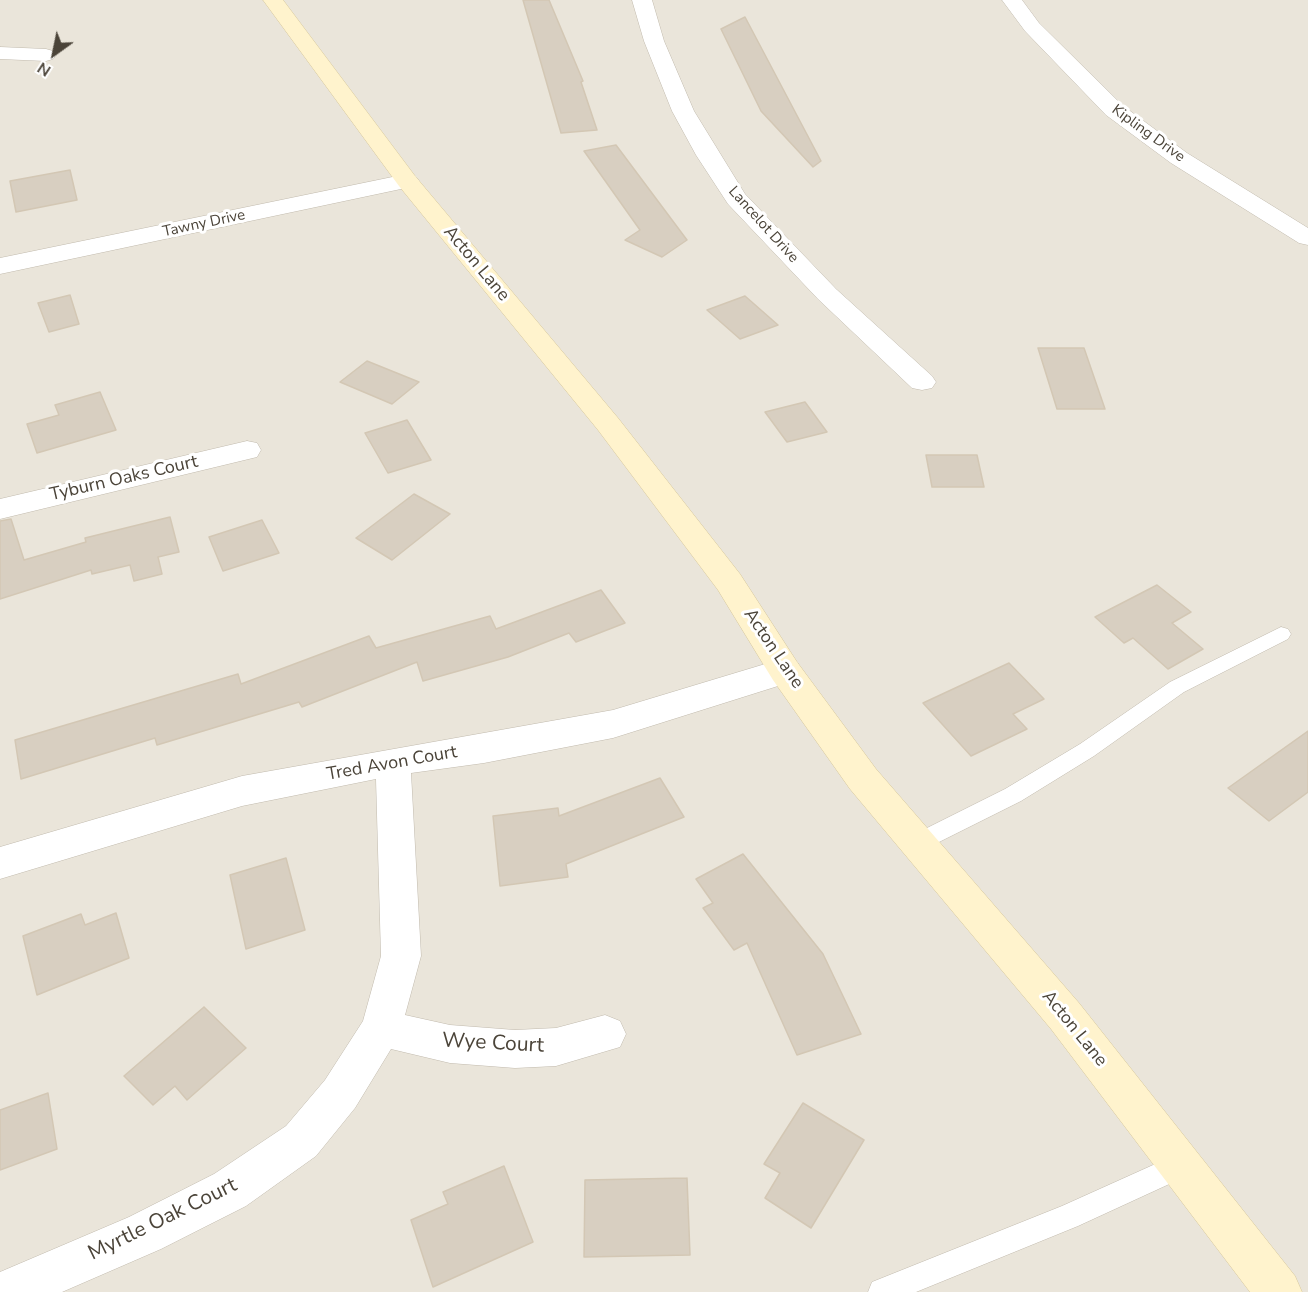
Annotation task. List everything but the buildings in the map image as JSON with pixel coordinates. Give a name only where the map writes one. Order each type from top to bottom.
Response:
[{"type":"street","name":"Acton Lane","points":[[273,0],[407,181],[615,434],[729,582],[785,670],[863,779],[1065,1016],[1279,1292]]},
{"type":"street","name":"Lancelot Drive","points":[[642,0],[654,41],[682,111],[707,156],[736,199],[827,294],[922,382]]},
{"type":"street","name":"Kipling Drive","points":[[1012,0],[1032,27],[1114,110],[1179,158],[1308,238]]},
{"type":"street","points":[[0,53],[46,55]]},
{"type":"street","name":"Tawny Drive","points":[[0,266],[407,181]]},
{"type":"street","name":"Tyburn Oaks Court","points":[[0,509],[247,450]]},
{"type":"street","name":"Tred Avon Court","points":[[0,863],[242,791],[613,724],[785,670]]},
{"type":"street","name":"Myrtle Oak Court","points":[[8,1292],[145,1233],[230,1190],[301,1141],[340,1094],[381,1028],[400,956],[393,762]]},
{"type":"street","name":"Wye Court","points":[[381,1028],[450,1044],[515,1049],[556,1047],[605,1034]]},
{"type":"lane","points":[[917,843],[1013,795],[1087,750],[1177,687],[1281,634]]},
{"type":"lane","points":[[882,1292],[1069,1217],[1182,1165]]},
{"type":"shaded area","points":[[0,0],[1308,0],[1308,1292],[0,1292]]}]
